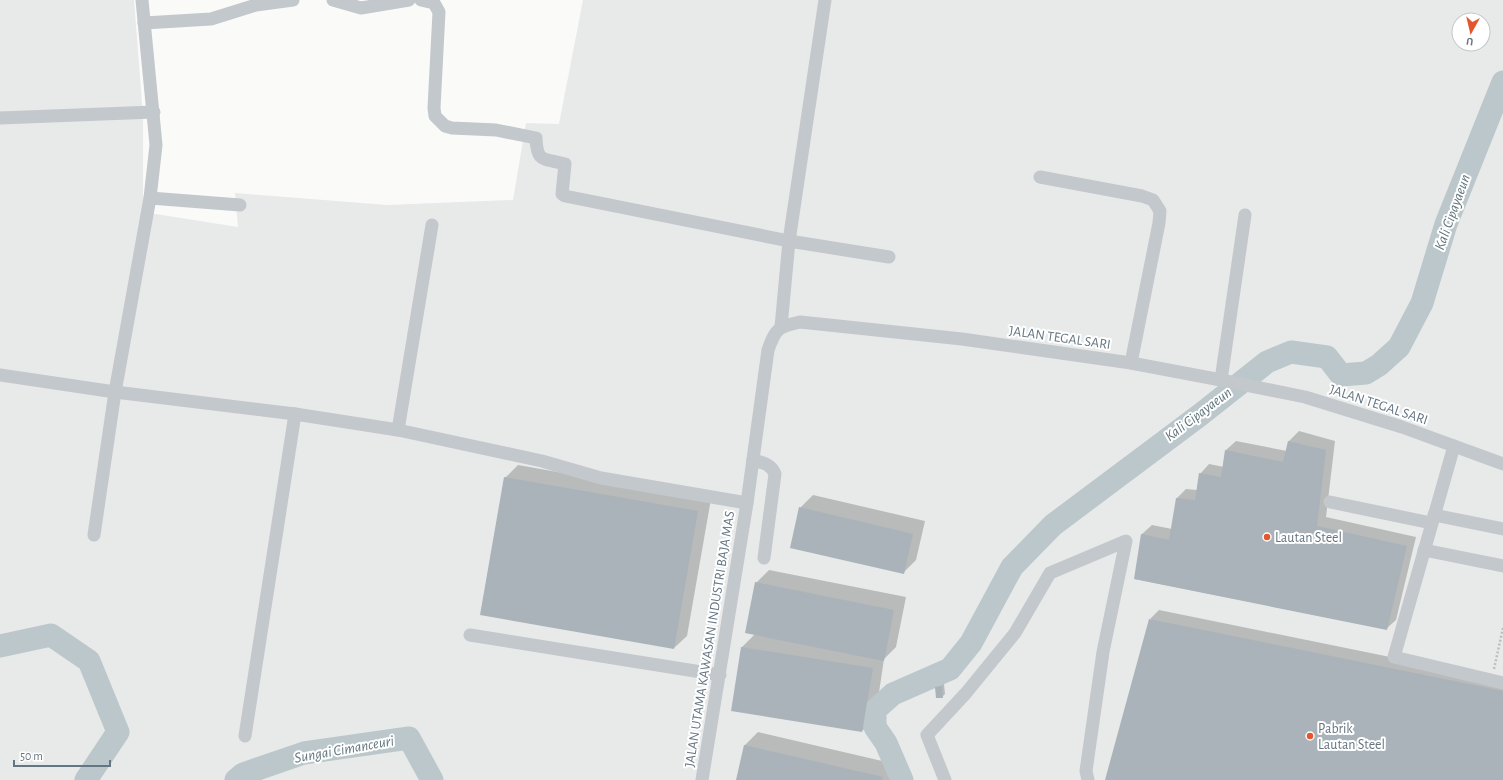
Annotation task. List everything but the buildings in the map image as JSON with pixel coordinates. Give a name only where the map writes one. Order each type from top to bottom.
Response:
[{"type":"street","points":[[94,535],[115,392],[150,198],[156,145],[142,0]]},
{"type":"street","points":[[144,23],[211,19],[256,4],[293,0]]},
{"type":"street","points":[[333,0],[361,8],[409,0]]},
{"type":"street","points":[[421,0],[434,3],[439,12],[434,108],[435,116],[444,126],[452,128],[496,130],[536,138],[537,152],[540,157],[565,164],[562,189],[562,194],[565,196],[789,241],[890,257]]},
{"type":"street","points":[[0,375],[115,392],[295,414],[398,430],[542,461],[601,478],[747,503],[768,350],[773,337],[781,326],[789,241],[825,0]]},
{"type":"street","points":[[0,118],[154,112]]},
{"type":"street","points":[[1040,177],[1142,196],[1153,200],[1160,211],[1159,223],[1131,363]]},
{"type":"street","points":[[150,198],[240,205]]},
{"type":"street","points":[[1227,381],[1245,215]]},
{"type":"street","points":[[398,430],[432,225]]},
{"type":"street","name":"JALAN TEGAL SARI","points":[[781,326],[800,322],[962,339],[1131,363],[1227,381],[1305,397],[1402,426],[1503,464]]},
{"type":"street","points":[[245,736],[295,414]]},
{"type":"street","points":[[1454,446],[1394,656],[1497,682]]},
{"type":"street","points":[[753,460],[765,463],[772,468],[775,474],[764,558]]},
{"type":"street","points":[[1330,502],[1503,529]]},
{"type":"street","name":"JALAN UTAMA KAWASAN INDUSTRI BAJA MAS","points":[[702,780],[747,503]]},
{"type":"street","points":[[945,780],[927,735],[966,693],[1015,633],[1050,573],[1126,541],[1103,652],[1086,771],[1088,780]]},
{"type":"street","points":[[1424,550],[1503,566]]},
{"type":"street","points":[[470,635],[720,675]]},
{"type":"path","points":[[1497,682],[1503,628]]},
{"type":"shaded area","points":[[0,0],[134,0],[143,116],[143,212],[238,227],[235,193],[387,205],[513,200],[526,123],[559,124],[583,0],[1503,0],[1503,780],[0,780]]},
{"type":"waterway","name":"Kali Cipayaeun","points":[[902,780],[886,743],[875,727],[875,710],[893,694],[950,669],[971,643],[1012,567],[1053,525],[1200,415],[1267,362],[1291,352],[1327,357],[1341,375],[1366,373],[1379,365],[1399,347],[1422,303],[1446,224],[1503,82]]},
{"type":"waterway","name":"Sungai Cimanceuri","points":[[0,646],[51,635],[89,661],[118,732],[86,780]]},
{"type":"waterway","name":"Sungai Cimanceuri","points":[[236,780],[243,774],[304,753],[409,738],[432,780]]},
{"type":"place","name":"Lautan Steel","points":[[1267,537]]},
{"type":"place","name":"Pabrik Lautan Steel","points":[[1310,736]]}]
